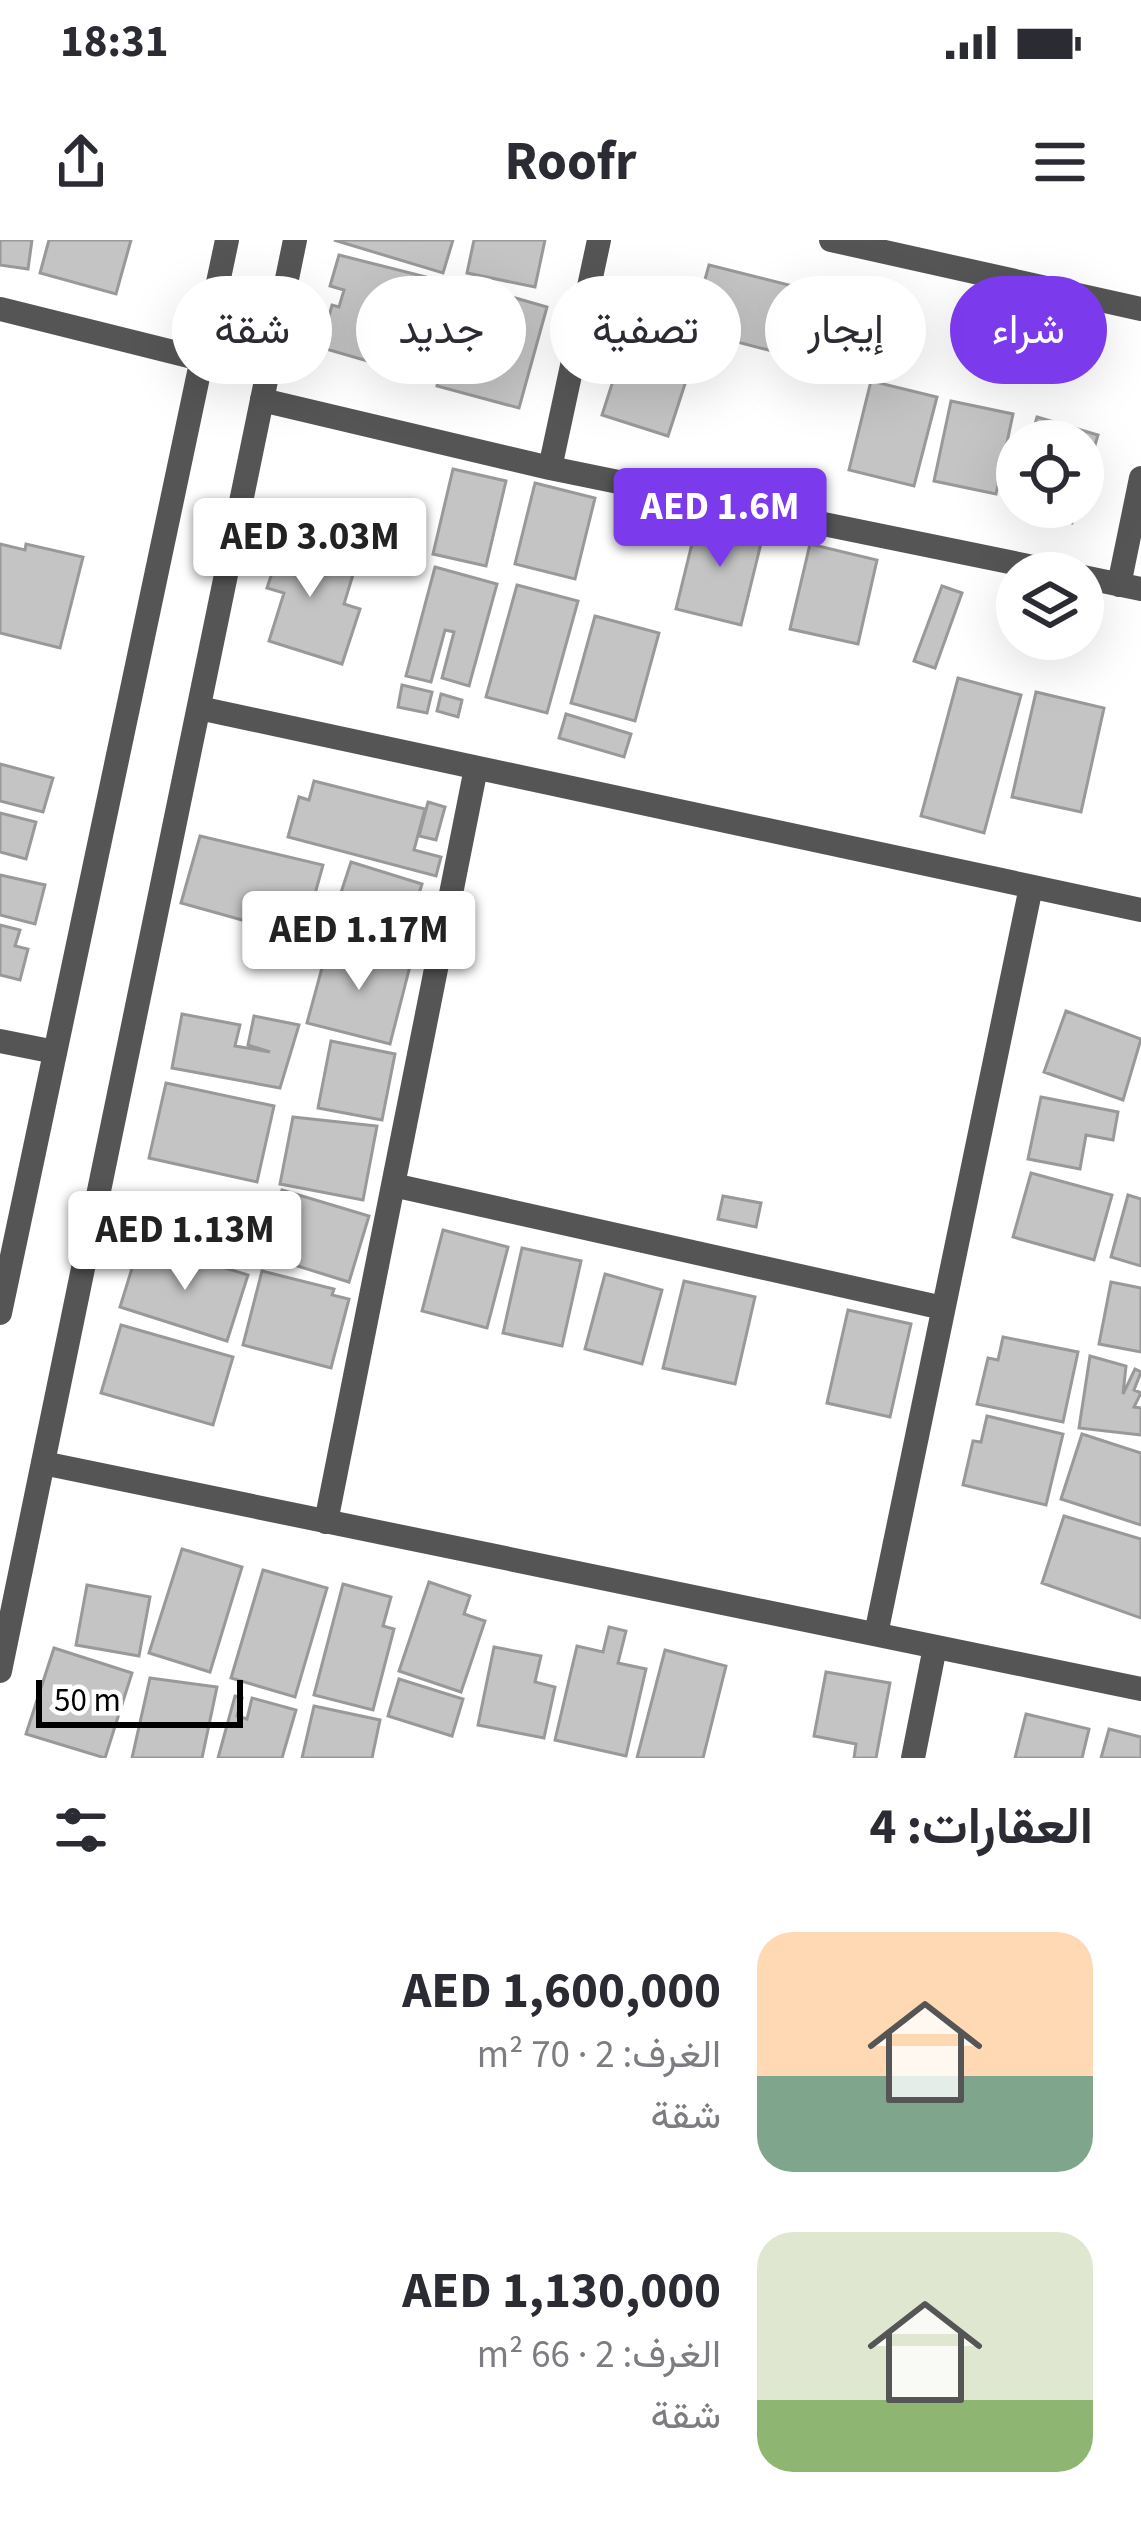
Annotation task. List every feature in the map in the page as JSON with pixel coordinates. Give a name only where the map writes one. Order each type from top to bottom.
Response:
[{"type":"street","points":[[219,276],[227,240]]},
{"type":"street","points":[[0,1670],[295,240]]},
{"type":"street","points":[[550,468],[599,240]]},
{"type":"street","points":[[830,240],[1141,309]]},
{"type":"street","points":[[0,309],[172,352]]},
{"type":"street","points":[[0,1313],[197,384]]},
{"type":"street","points":[[262,400],[550,468],[996,559]]},
{"type":"street","points":[[1130,587],[1141,478]]},
{"type":"street","points":[[199,708],[1141,910]]},
{"type":"street","points":[[326,1522],[476,768]]},
{"type":"street","points":[[876,1634],[1031,887]]},
{"type":"street","points":[[0,1041],[55,1052]]},
{"type":"street","points":[[393,1185],[943,1308]]},
{"type":"street","points":[[43,1463],[1141,1689]]},
{"type":"street","points":[[913,1758],[935,1647]]},
{"type":"building","points":[[0,240],[32,240],[28,269],[0,265]]},
{"type":"building","points":[[49,240],[131,240],[116,294],[40,273]]},
{"type":"building","points":[[334,240],[453,240],[443,273]]},
{"type":"building","points":[[474,240],[545,240],[535,287],[526,285],[526,276],[467,273]]},
{"type":"building","points":[[339,255],[422,276],[356,276],[356,358],[332,351],[332,305],[339,307],[344,290],[332,287]]},
{"type":"building","points":[[709,265],[765,279],[765,349],[741,343],[741,276],[706,276]]},
{"type":"building","points":[[526,301],[547,307],[526,383]]},
{"type":"building","points":[[438,384],[526,384],[519,408]]},
{"type":"building","points":[[612,384],[685,384],[668,436],[602,415]]},
{"type":"building","points":[[870,384],[937,397],[914,486],[849,470]]},
{"type":"building","points":[[951,401],[1013,414],[1012,420],[996,420],[996,494],[934,481]]},
{"type":"building","points":[[453,469],[506,481],[486,566],[433,554]]},
{"type":"building","points":[[535,483],[595,498],[575,579],[515,564]]},
{"type":"building","points":[[699,515],[764,531],[741,625],[676,609]]},
{"type":"building","points":[[262,530],[308,544],[306,553],[355,568],[344,604],[360,609],[342,664],[269,641],[284,593],[267,588],[279,552],[256,545]]},
{"type":"building","points":[[0,544],[25,550],[26,544],[83,557],[60,648],[0,633]]},
{"type":"building","points":[[810,544],[877,560],[858,644],[790,629]]},
{"type":"building","points":[[435,567],[497,584],[469,686],[442,678],[454,632],[445,630],[431,682],[406,676]]},
{"type":"building","points":[[517,585],[578,601],[547,713],[486,697]]},
{"type":"building","points":[[942,586],[962,593],[935,668],[914,661]]},
{"type":"building","points":[[595,616],[659,633],[635,721],[571,703]]},
{"type":"building","points":[[958,678],[1021,695],[984,833],[921,816]]},
{"type":"building","points":[[402,685],[432,692],[427,713],[398,707]]},
{"type":"building","points":[[1036,692],[1104,708],[1081,812],[1012,797]]},
{"type":"building","points":[[441,694],[462,700],[458,717],[437,711]]},
{"type":"building","points":[[566,714],[631,734],[624,757],[559,738]]},
{"type":"building","points":[[0,764],[53,778],[43,812],[0,801]]},
{"type":"building","points":[[314,781],[425,809],[414,850],[441,857],[436,876],[288,837],[299,797],[309,800]]},
{"type":"building","points":[[428,802],[445,807],[436,840],[419,836]]},
{"type":"building","points":[[0,813],[36,822],[26,859],[0,852]]},
{"type":"building","points":[[200,836],[323,865],[303,937],[181,903]]},
{"type":"building","points":[[351,862],[422,884],[402,948],[330,926]]},
{"type":"building","points":[[0,875],[45,885],[35,924],[0,915]]},
{"type":"building","points":[[0,925],[20,930],[15,946],[28,949],[20,980],[0,975]]},
{"type":"building","points":[[329,942],[411,962],[390,1044],[307,1023]]},
{"type":"building","points":[[1066,1011],[1141,1039],[1123,1100],[1044,1072]]},
{"type":"building","points":[[182,1014],[240,1025],[235,1046],[270,1052],[248,1045],[254,1016],[299,1025],[280,1088],[172,1068]]},
{"type":"building","points":[[331,1041],[395,1054],[382,1120],[318,1108]]},
{"type":"building","points":[[166,1083],[274,1106],[257,1182],[149,1158]]},
{"type":"building","points":[[1041,1097],[1118,1112],[1113,1140],[1086,1135],[1080,1169],[1028,1159]]},
{"type":"building","points":[[293,1117],[377,1126],[363,1200],[280,1184]]},
{"type":"building","points":[[1031,1173],[1112,1195],[1094,1260],[1013,1237]]},
{"type":"building","points":[[282,1190],[369,1216],[349,1282],[262,1255]]},
{"type":"building","points":[[1128,1195],[1141,1199],[1141,1266],[1111,1257]]},
{"type":"building","points":[[723,1196],[761,1203],[756,1227],[718,1219]]},
{"type":"building","points":[[443,1230],[508,1247],[487,1328],[422,1311]]},
{"type":"building","points":[[522,1248],[581,1261],[562,1346],[503,1333]]},
{"type":"building","points":[[138,1249],[168,1259],[170,1251],[248,1275],[227,1341],[120,1307]]},
{"type":"building","points":[[262,1271],[334,1289],[332,1295],[349,1299],[331,1368],[243,1345]]},
{"type":"building","points":[[605,1274],[662,1290],[642,1364],[585,1349]]},
{"type":"building","points":[[684,1281],[755,1297],[735,1384],[663,1368]]},
{"type":"building","points":[[1111,1282],[1141,1288],[1141,1352],[1099,1344]]},
{"type":"building","points":[[848,1310],[911,1324],[890,1417],[827,1403]]},
{"type":"building","points":[[121,1325],[233,1357],[213,1425],[101,1393]]},
{"type":"building","points":[[1003,1337],[1078,1352],[1063,1422],[977,1404],[988,1358],[998,1360]]},
{"type":"building","points":[[1090,1356],[1126,1366],[1123,1394],[1135,1369],[1141,1372],[1134,1390],[1141,1393],[1134,1407],[1141,1408],[1141,1435],[1079,1428]]},
{"type":"building","points":[[987,1416],[1063,1434],[1046,1505],[963,1485],[973,1441],[981,1442]]},
{"type":"building","points":[[1082,1434],[1141,1453],[1141,1525],[1061,1499]]},
{"type":"building","points":[[1064,1516],[1141,1539],[1141,1618],[1042,1583]]},
{"type":"building","points":[[182,1549],[242,1567],[210,1672],[149,1653]]},
{"type":"building","points":[[263,1570],[327,1588],[295,1697],[231,1678]]},
{"type":"building","points":[[429,1582],[470,1596],[464,1614],[485,1621],[461,1692],[399,1671]]},
{"type":"building","points":[[343,1584],[391,1597],[383,1626],[394,1629],[373,1710],[314,1695]]},
{"type":"building","points":[[87,1585],[150,1597],[139,1656],[76,1645]]},
{"type":"building","points":[[609,1627],[626,1631],[618,1663],[646,1669],[626,1756],[555,1740],[577,1646],[603,1652]]},
{"type":"building","points":[[494,1647],[541,1656],[535,1682],[555,1687],[544,1738],[478,1725]]},
{"type":"building","points":[[54,1648],[132,1673],[105,1758],[26,1734]]},
{"type":"building","points":[[665,1650],[726,1666],[703,1758],[637,1758]]},
{"type":"building","points":[[826,1672],[890,1683],[876,1758],[854,1758],[856,1744],[814,1736]]},
{"type":"building","points":[[150,1678],[217,1687],[202,1758],[132,1758]]},
{"type":"building","points":[[399,1679],[463,1699],[452,1736],[388,1716]]},
{"type":"building","points":[[235,1696],[242,1698],[237,1716],[247,1719],[252,1698],[296,1710],[282,1758],[218,1758]]},
{"type":"building","points":[[314,1706],[380,1720],[372,1758],[302,1758]]},
{"type":"building","points":[[1026,1714],[1089,1729],[1082,1758],[1015,1758]]},
{"type":"building","points":[[1109,1729],[1141,1737],[1141,1758],[1101,1758]]}]
